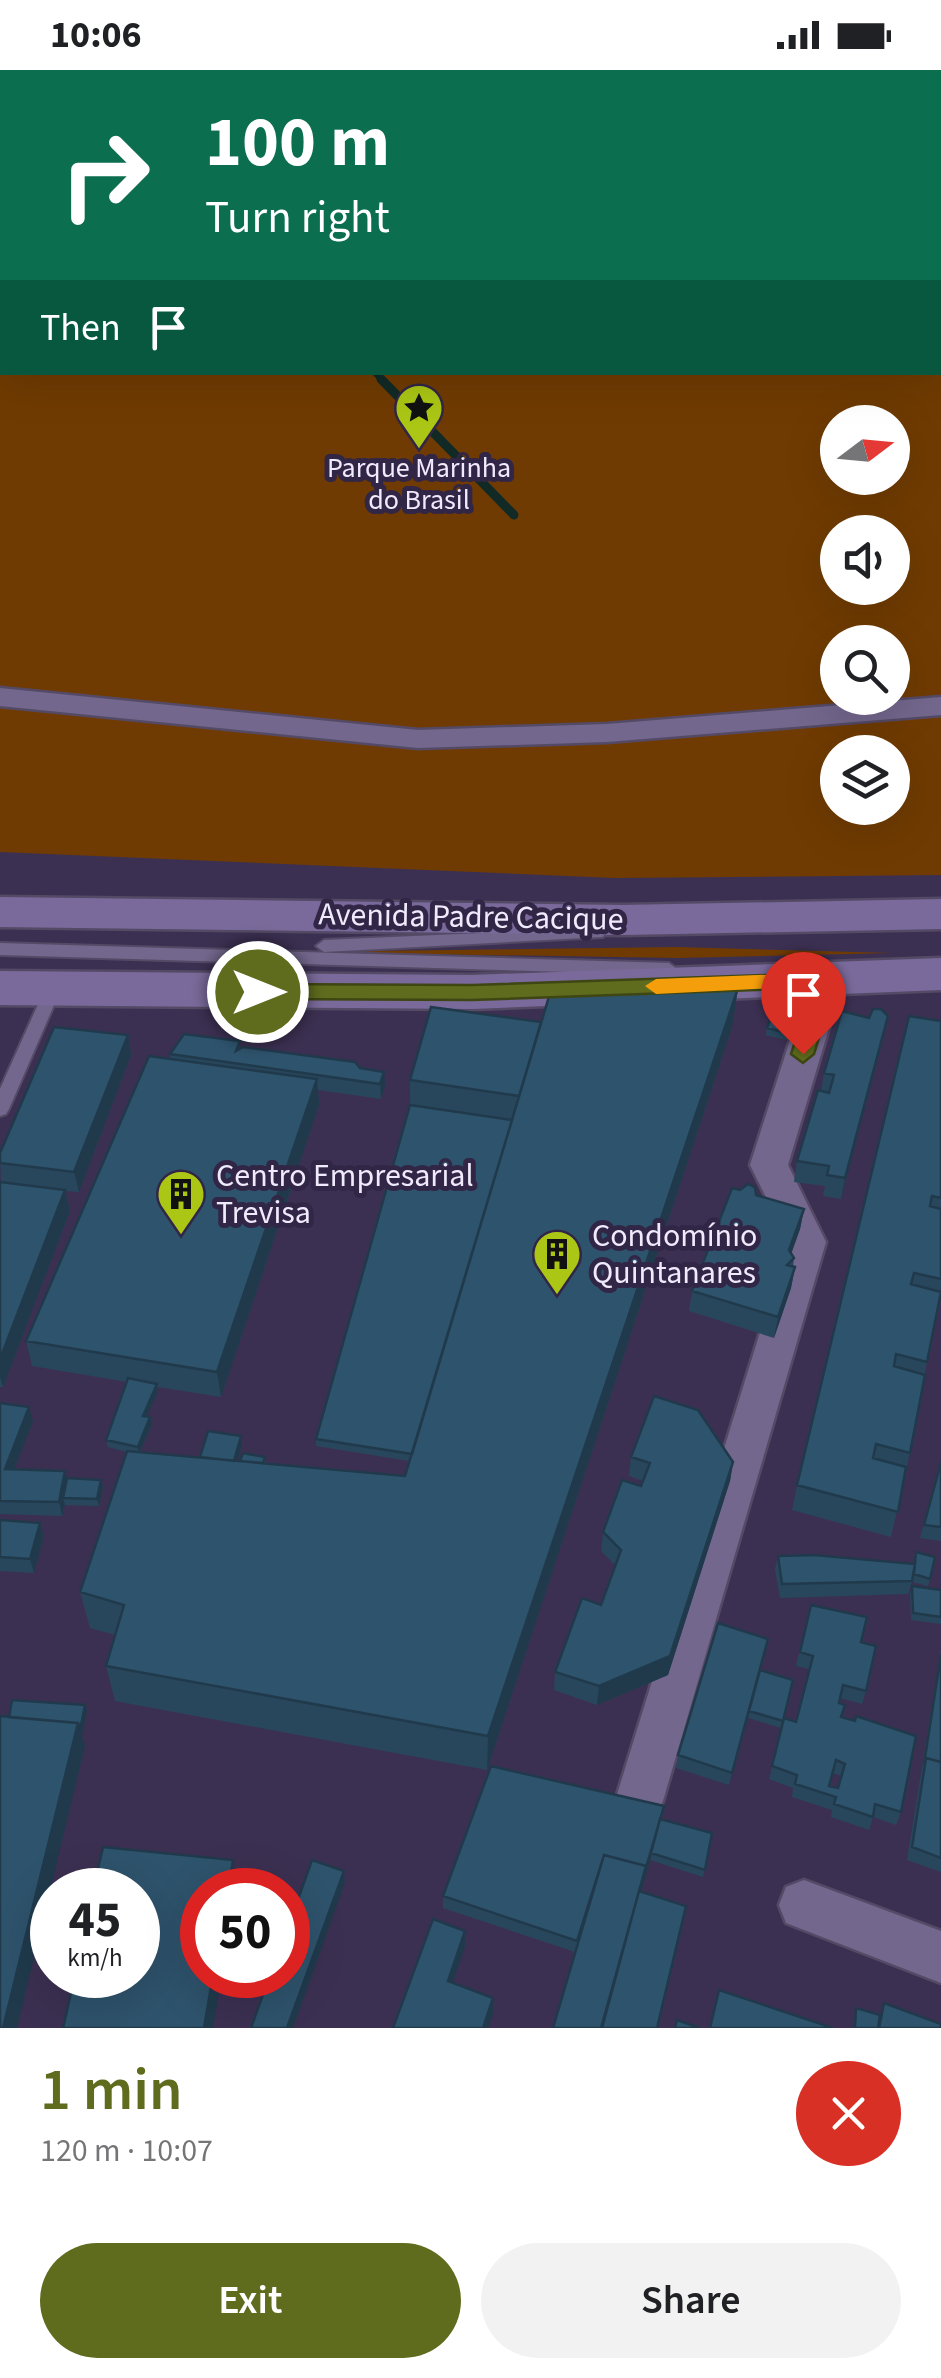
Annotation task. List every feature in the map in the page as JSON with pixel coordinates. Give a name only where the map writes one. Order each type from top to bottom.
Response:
[{"type":"main road","name":"Avenida Padre Cacique","points":[[0,912],[623,920],[941,916]]},
{"type":"main road","name":"Avenida Padre Cacique","points":[[0,988],[472,992],[941,974]]},
{"type":"street","points":[[0,698],[418,738],[607,732],[941,706]]},
{"type":"street","points":[[639,1801],[807,1242],[768,1165],[826,980]]},
{"type":"street","points":[[804,1905],[941,1957]]},
{"type":"lane","points":[[198,952],[941,916]]},
{"type":"lane","points":[[0,948],[874,977]]},
{"type":"lane","points":[[0,1109],[53,989]]},
{"type":"shaded area","name":"Parque Marinha do Brasil","points":[[0,375],[941,375],[941,875],[615,878],[0,852]]},
{"type":"shaded area","points":[[676,947],[892,953],[679,958],[289,952]]},
{"type":"building","name":"Condomínio Quintanares","points":[[738,988],[488,1736],[106,1666],[124,1605],[80,1592],[127,1451],[405,1476],[551,990]]},
{"type":"building","points":[[431,1007],[541,1022],[519,1096],[410,1080]]},
{"type":"building","points":[[873,1009],[881,1009],[888,1016],[845,1178],[827,1175],[829,1166],[797,1161],[818,1090],[829,1093],[834,1075],[824,1073],[842,1011],[869,1018]]},
{"type":"building","points":[[772,1015],[797,1021],[794,1026],[806,1029],[803,1037],[767,1028]]},
{"type":"building","points":[[909,1016],[941,1021],[941,1198],[932,1196],[930,1206],[941,1209],[941,1279],[914,1273],[911,1284],[941,1292],[927,1362],[896,1354],[894,1366],[925,1375],[910,1453],[876,1444],[873,1458],[906,1467],[898,1512],[797,1485]]},
{"type":"building","points":[[54,1027],[128,1035],[74,1172],[0,1163],[0,1153]]},
{"type":"building","points":[[184,1034],[240,1041],[236,1051],[243,1047],[355,1062],[360,1068],[384,1072],[380,1084],[170,1054]]},
{"type":"building","name":"Centro Empresarial Trevisa","points":[[149,1056],[317,1079],[217,1372],[26,1341]]},
{"type":"building","points":[[410,1105],[512,1120],[412,1454],[316,1439]]},
{"type":"building","points":[[0,1182],[65,1190],[0,1359]]},
{"type":"building","points":[[748,1184],[755,1187],[756,1195],[804,1209],[789,1250],[794,1258],[787,1265],[795,1267],[778,1317],[692,1291],[732,1188],[740,1190]]},
{"type":"building","points":[[128,1378],[157,1384],[143,1416],[150,1417],[138,1447],[106,1440]]},
{"type":"building","points":[[654,1396],[698,1410],[733,1462],[670,1656],[599,1686],[555,1672],[582,1598],[601,1605],[621,1550],[603,1532],[622,1480],[641,1486],[650,1463],[631,1457]]},
{"type":"building","points":[[0,1403],[29,1407],[5,1469],[65,1471],[59,1502],[0,1501]]},
{"type":"building","points":[[208,1431],[241,1436],[234,1461],[200,1457]]},
{"type":"building","points":[[243,1453],[265,1457],[263,1463],[240,1461]]},
{"type":"building","points":[[941,1462],[941,1527],[924,1525]]},
{"type":"building","points":[[67,1478],[101,1480],[97,1499],[63,1498]]},
{"type":"building","points":[[0,1520],[40,1523],[30,1559],[0,1557]]},
{"type":"building","points":[[916,1552],[935,1557],[930,1579],[914,1574]]},
{"type":"building","points":[[814,1555],[915,1564],[912,1581],[782,1584],[778,1556]]},
{"type":"building","points":[[912,1586],[941,1590],[941,1617],[913,1613]]},
{"type":"building","points":[[811,1605],[867,1617],[861,1642],[876,1646],[866,1691],[843,1685],[839,1703],[845,1705],[841,1717],[855,1721],[856,1716],[916,1736],[901,1812],[875,1804],[873,1817],[834,1804],[836,1797],[795,1784],[797,1775],[772,1766],[784,1718],[796,1722],[813,1656],[800,1652]],"holes":[[[836,1760],[845,1764],[838,1788],[829,1786]]]},
{"type":"building","points":[[718,1623],[768,1639],[732,1773],[678,1755]]},
{"type":"building","points":[[941,1654],[941,1762],[926,1758],[924,1764]]},
{"type":"building","points":[[760,1670],[793,1680],[783,1721],[749,1711]]},
{"type":"building","points":[[12,1700],[85,1705],[80,1730],[78,1723],[9,1717]]},
{"type":"building","points":[[0,1716],[78,1723],[42,1868],[30,1868],[30,1918],[0,2028]]},
{"type":"building","points":[[926,1758],[941,1762],[941,1858],[912,1847]]},
{"type":"building","points":[[491,1766],[664,1806],[645,1871],[646,1866],[604,1855],[577,1941],[443,1896]]},
{"type":"building","points":[[660,1819],[712,1833],[705,1870],[651,1853]]},
{"type":"building","points":[[103,1847],[233,1860],[232,1868],[180,1868],[180,1998],[209,1998],[204,2028],[63,2028],[70,1998],[160,1998],[160,1868],[98,1868]]},
{"type":"building","points":[[604,1855],[646,1866],[601,2028],[553,2028]]},
{"type":"building","points":[[312,1860],[344,1871],[310,1965],[310,1868]]},
{"type":"building","points":[[639,1891],[686,1906],[657,2028],[602,2028]]},
{"type":"building","points":[[433,1919],[465,1931],[448,1981],[493,1998],[483,2028],[393,2028]]},
{"type":"building","points":[[719,1990],[833,2028],[710,2028]]},
{"type":"building","points":[[262,1998],[298,1998],[287,2028],[251,2028]]},
{"type":"building","points":[[884,2003],[941,2024],[941,2028],[879,2028]]},
{"type":"building","points":[[856,2008],[880,2015],[878,2028],[855,2028]]},
{"type":"building","points":[[677,2020],[700,2028],[675,2028]]},
{"type":"waterway","points":[[377,375],[381,379]]},
{"type":"waterway","points":[[381,379],[514,515]]},
{"type":"slow traffic","points":[[656,986],[785,982]]},
{"type":"place","name":"Parque Marinha do Brasil","points":[[419,450]]},
{"type":"place","name":"Centro Empresarial Trevisa","points":[[181,1236]]},
{"type":"place","name":"Condomínio Quintanares","points":[[557,1296]]},
{"type":"route","points":[[258,992],[472,992],[826,980],[803,1054]]}]
